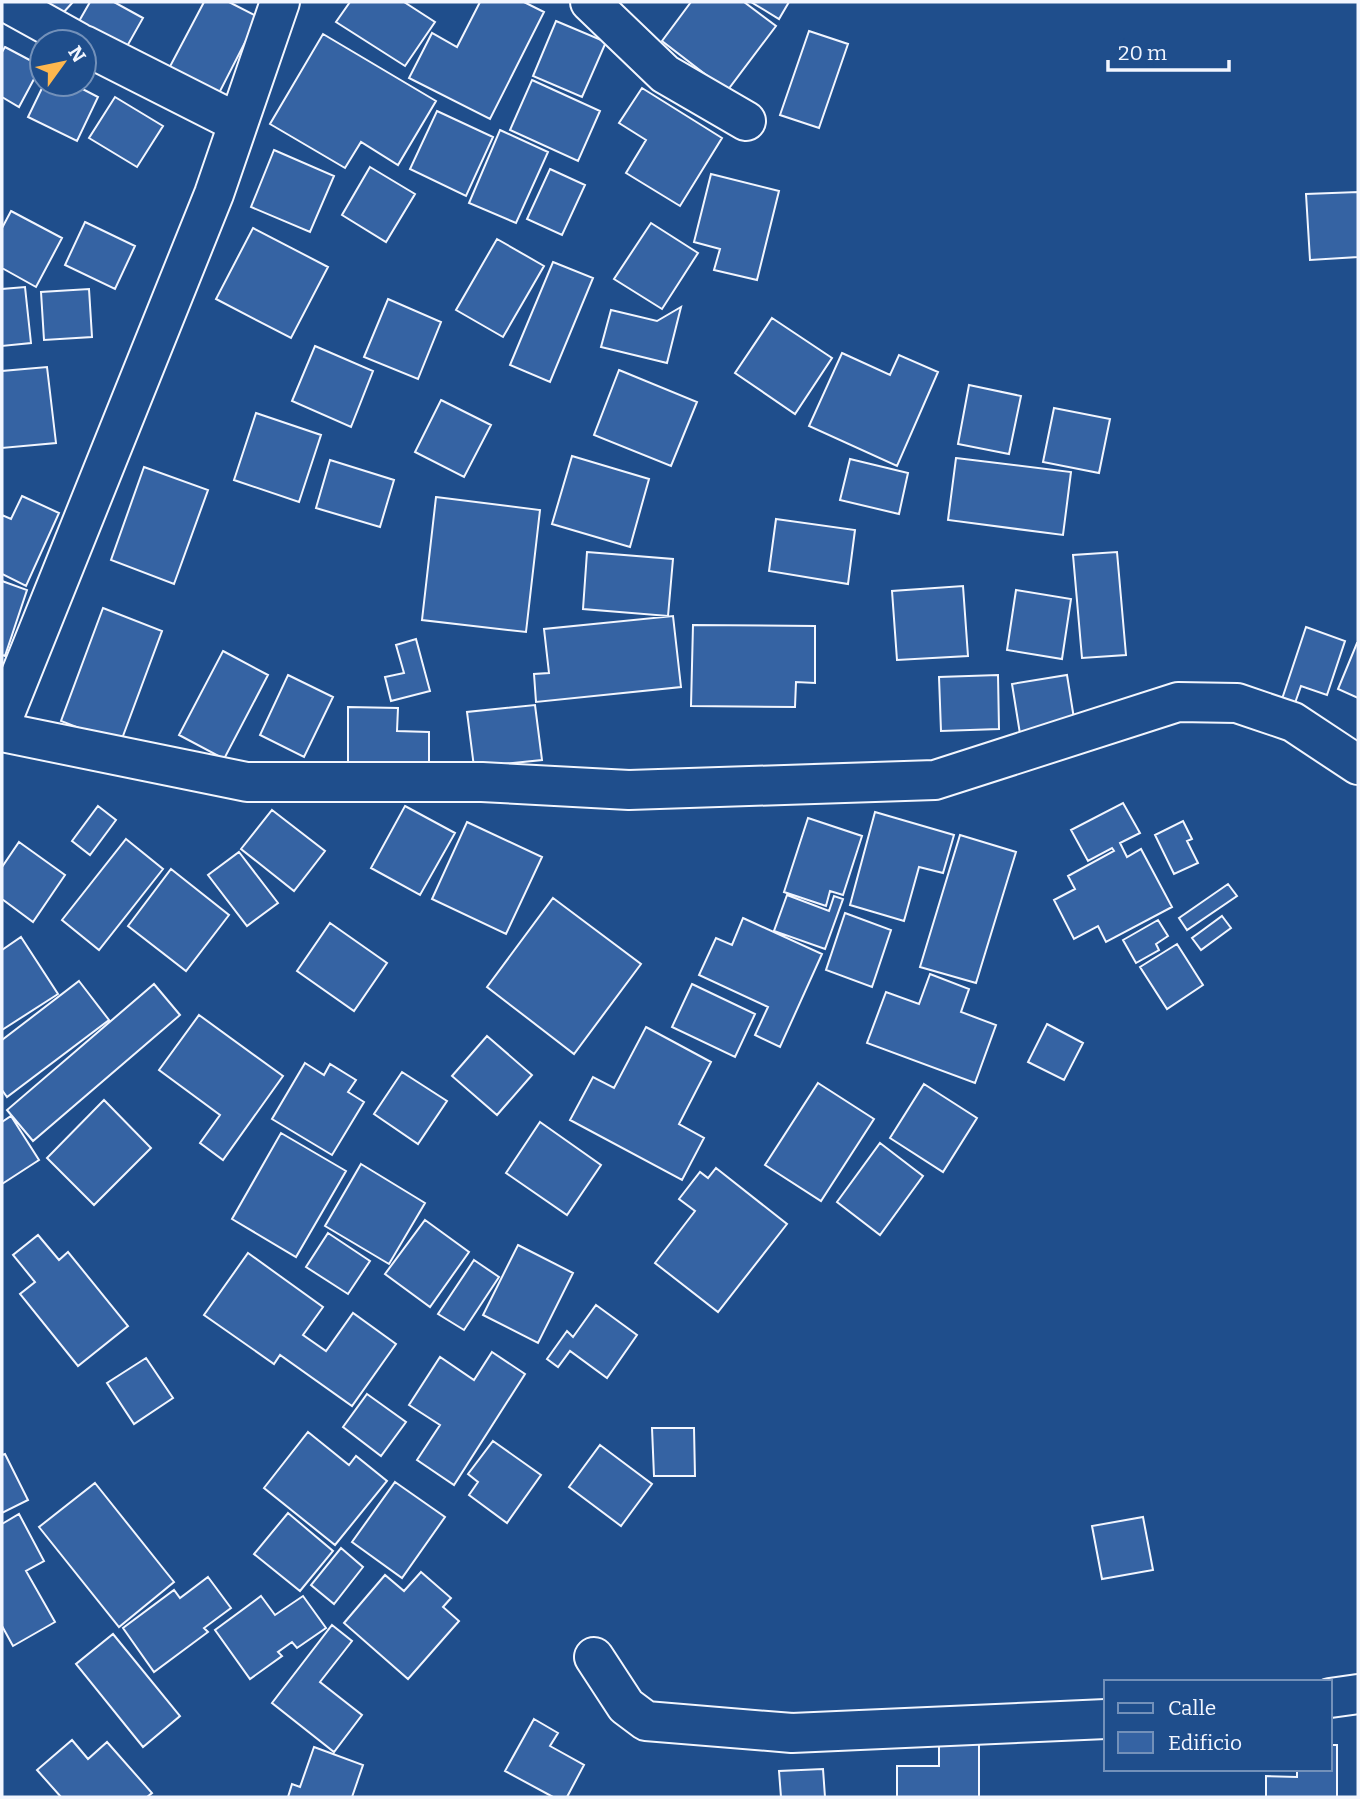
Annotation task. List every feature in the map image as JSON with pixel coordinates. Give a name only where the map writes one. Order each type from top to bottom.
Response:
[{"type":"street","points":[[6,2],[53,28]]},
{"type":"street","points":[[2,721],[214,194],[280,2]]},
{"type":"street","points":[[590,2],[665,74],[746,121]]},
{"type":"street","points":[[98,52],[238,123]]},
{"type":"street","points":[[2,732],[247,782],[482,782],[629,790],[935,780],[1178,702],[1225,702],[1237,703],[1293,722],[1358,765]]},
{"type":"street","points":[[594,1657],[626,1706],[646,1721],[792,1733],[1104,1719]]},
{"type":"street","points":[[1332,1698],[1358,1695]]},
{"type":"building","points":[[29,2],[73,2],[53,24]]},
{"type":"building","points":[[90,2],[114,2],[143,18],[121,57],[98,44],[98,28],[75,28]]},
{"type":"building","points":[[204,2],[229,2],[258,17],[216,99],[166,74]]},
{"type":"building","points":[[350,2],[404,2],[435,22],[405,66],[336,22]]},
{"type":"building","points":[[480,2],[524,2],[544,12],[490,119],[409,78],[432,33],[457,47]]},
{"type":"building","points":[[691,2],[744,2],[776,26],[727,91],[662,41]]},
{"type":"building","points":[[751,2],[789,2],[779,19]]},
{"type":"building","points":[[556,21],[606,42],[582,97],[533,76]]},
{"type":"building","points":[[809,31],[848,44],[819,128],[780,115]]},
{"type":"building","points":[[323,34],[436,101],[398,165],[361,142],[345,168],[270,124]]},
{"type":"building","points":[[5,47],[28,59],[28,90],[19,107],[2,97],[2,52]]},
{"type":"building","points":[[532,80],[600,111],[578,161],[510,130]]},
{"type":"building","points":[[642,88],[722,138],[680,206],[626,173],[646,140],[619,123]]},
{"type":"building","points":[[115,97],[163,126],[137,167],[89,138]]},
{"type":"building","points":[[37,98],[98,98],[77,141],[28,117]]},
{"type":"building","points":[[437,111],[493,137],[466,196],[410,169]]},
{"type":"building","points":[[500,130],[548,152],[516,223],[469,203]]},
{"type":"building","points":[[274,150],[334,176],[310,232],[251,207]]},
{"type":"building","points":[[370,167],[415,194],[386,242],[342,215]]},
{"type":"building","points":[[550,169],[585,185],[562,235],[527,219]]},
{"type":"building","points":[[711,174],[779,191],[757,280],[714,270],[720,249],[694,242]]},
{"type":"building","points":[[1358,192],[1358,257],[1310,260],[1306,194]]},
{"type":"building","points":[[11,211],[62,238],[36,287],[2,268],[2,228]]},
{"type":"building","points":[[85,222],[135,246],[115,289],[65,265]]},
{"type":"building","points":[[651,223],[698,253],[662,309],[614,279]]},
{"type":"building","points":[[253,228],[328,267],[291,338],[216,299]]},
{"type":"building","points":[[497,239],[544,266],[503,337],[456,310]]},
{"type":"building","points":[[553,262],[593,278],[550,382],[510,365]]},
{"type":"building","points":[[25,287],[31,343],[2,346],[2,289]]},
{"type":"building","points":[[89,289],[92,337],[44,340],[41,292]]},
{"type":"building","points":[[388,299],[441,322],[418,379],[364,357]]},
{"type":"building","points":[[681,307],[667,363],[601,347],[611,310],[657,321]]},
{"type":"building","points":[[772,318],[832,358],[795,414],[735,373]]},
{"type":"building","points":[[315,346],[373,371],[351,427],[292,401]]},
{"type":"building","points":[[842,353],[890,375],[899,355],[938,372],[897,466],[809,426]]},
{"type":"building","points":[[47,367],[56,443],[2,448],[2,371]]},
{"type":"building","points":[[619,370],[697,402],[671,466],[594,435]]},
{"type":"building","points":[[969,385],[1021,396],[1009,454],[958,444]]},
{"type":"building","points":[[441,400],[491,425],[464,477],[415,452]]},
{"type":"building","points":[[1054,408],[1110,419],[1099,473],[1043,462]]},
{"type":"building","points":[[256,413],[321,435],[299,502],[234,480]]},
{"type":"building","points":[[572,456],[649,479],[630,547],[552,524]]},
{"type":"building","points":[[956,458],[1071,472],[1063,535],[948,520]]},
{"type":"building","points":[[850,459],[908,473],[899,514],[840,500]]},
{"type":"building","points":[[330,460],[394,480],[380,527],[316,508]]},
{"type":"building","points":[[144,467],[208,490],[174,584],[111,560]]},
{"type":"building","points":[[22,496],[59,513],[26,586],[2,574],[2,515],[11,519]]},
{"type":"building","points":[[436,497],[540,510],[526,632],[422,620]]},
{"type":"building","points":[[776,519],[855,530],[848,584],[769,571]]},
{"type":"building","points":[[587,552],[673,559],[668,616],[583,609]]},
{"type":"building","points":[[1117,552],[1126,655],[1082,658],[1073,555]]},
{"type":"building","points":[[2,581],[27,590],[5,656],[2,655]]},
{"type":"building","points":[[963,586],[968,656],[897,660],[892,591]]},
{"type":"building","points":[[1016,590],[1071,599],[1062,659],[1007,650]]},
{"type":"building","points":[[103,608],[162,631],[120,744],[61,721]]},
{"type":"building","points":[[673,616],[681,687],[536,702],[534,674],[549,673],[544,629]]},
{"type":"building","points":[[693,625],[815,626],[815,683],[796,682],[795,707],[691,706]]},
{"type":"building","points":[[1306,627],[1345,641],[1327,695],[1301,686],[1295,703],[1282,699]]},
{"type":"building","points":[[416,639],[430,691],[391,701],[385,677],[404,673],[396,645]]},
{"type":"building","points":[[1358,643],[1358,698],[1338,689]]},
{"type":"building","points":[[223,651],[268,675],[224,759],[179,735]]},
{"type":"building","points":[[288,675],[333,697],[304,757],[260,735]]},
{"type":"building","points":[[998,675],[999,729],[941,731],[939,677]]},
{"type":"building","points":[[1067,675],[1076,731],[1021,740],[1012,684]]},
{"type":"building","points":[[535,705],[542,760],[474,767],[467,712]]},
{"type":"building","points":[[348,707],[398,708],[397,731],[429,732],[429,772],[348,771]]},
{"type":"building","points":[[1123,803],[1140,833],[1120,843],[1127,857],[1141,849],[1172,907],[1106,942],[1098,926],[1074,939],[1054,900],[1075,889],[1068,876],[1114,851],[1112,848],[1088,861],[1071,830]]},
{"type":"building","points":[[98,806],[116,820],[90,855],[72,841]]},
{"type":"building","points":[[405,806],[455,833],[420,895],[371,868]]},
{"type":"building","points":[[272,810],[325,851],[294,891],[241,849]]},
{"type":"building","points":[[875,812],[954,835],[943,873],[919,867],[904,921],[850,905]]},
{"type":"building","points":[[808,818],[862,836],[843,895],[830,891],[826,906],[784,892]]},
{"type":"building","points":[[1183,821],[1192,839],[1187,841],[1198,863],[1174,874],[1155,835]]},
{"type":"building","points":[[467,822],[542,857],[506,934],[432,899]]},
{"type":"building","points":[[960,835],[1016,852],[976,983],[920,967]]},
{"type":"building","points":[[126,839],[163,869],[99,950],[62,920]]},
{"type":"building","points":[[19,842],[65,875],[33,922],[2,899],[2,867]]},
{"type":"building","points":[[239,852],[278,903],[247,926],[208,875]]},
{"type":"building","points":[[171,869],[229,915],[186,971],[128,926]]},
{"type":"building","points":[[1228,884],[1237,896],[1187,930],[1179,918]]},
{"type":"building","points":[[787,895],[829,911],[834,896],[843,899],[825,949],[774,931]]},
{"type":"building","points":[[553,898],[641,964],[574,1054],[487,987]]},
{"type":"building","points":[[845,913],[891,930],[872,987],[826,970]]},
{"type":"building","points":[[1222,916],[1231,928],[1201,950],[1192,938]]},
{"type":"building","points":[[743,918],[822,954],[780,1047],[755,1035],[768,1007],[699,975],[716,938],[732,945]]},
{"type":"building","points":[[1158,920],[1168,936],[1156,944],[1159,950],[1136,963],[1123,940]]},
{"type":"building","points":[[330,923],[387,963],[354,1011],[297,971]]},
{"type":"building","points":[[21,937],[58,994],[2,1030],[2,950]]},
{"type":"building","points":[[1177,944],[1203,985],[1167,1009],[1140,967]]},
{"type":"building","points":[[930,974],[969,989],[961,1012],[996,1025],[975,1083],[867,1043],[886,992],[919,1004]]},
{"type":"building","points":[[79,981],[109,1020],[7,1097],[2,1090],[2,1040]]},
{"type":"building","points":[[154,984],[180,1015],[33,1141],[7,1110]]},
{"type":"building","points":[[692,984],[755,1014],[735,1057],[672,1027]]},
{"type":"building","points":[[199,1015],[283,1076],[223,1160],[200,1143],[220,1115],[159,1070]]},
{"type":"building","points":[[1047,1024],[1083,1043],[1064,1080],[1028,1062]]},
{"type":"building","points":[[646,1027],[711,1062],[679,1124],[704,1138],[682,1180],[570,1120],[593,1077],[614,1088]]},
{"type":"building","points":[[487,1036],[532,1075],[497,1115],[452,1076]]},
{"type":"building","points":[[305,1063],[324,1075],[330,1064],[356,1080],[348,1092],[364,1102],[332,1155],[272,1119]]},
{"type":"building","points":[[402,1072],[447,1101],[418,1144],[374,1114]]},
{"type":"building","points":[[818,1083],[874,1119],[821,1201],[765,1165]]},
{"type":"building","points":[[924,1084],[977,1118],[943,1172],[890,1138]]},
{"type":"building","points":[[104,1100],[151,1148],[94,1205],[47,1158]]},
{"type":"building","points":[[11,1116],[39,1160],[2,1184],[2,1122]]},
{"type":"building","points":[[540,1122],[601,1165],[567,1215],[506,1173]]},
{"type":"building","points":[[281,1133],[346,1171],[296,1257],[232,1219]]},
{"type":"building","points":[[880,1143],[923,1176],[880,1235],[837,1202]]},
{"type":"building","points":[[361,1164],[425,1203],[389,1264],[325,1226]]},
{"type":"building","points":[[716,1168],[787,1224],[718,1312],[655,1263],[695,1211],[679,1199],[700,1172],[708,1178]]},
{"type":"building","points":[[425,1220],[469,1252],[430,1307],[385,1274]]},
{"type":"building","points":[[328,1233],[370,1261],[348,1294],[306,1267]]},
{"type":"building","points":[[38,1235],[59,1260],[68,1252],[128,1326],[78,1366],[20,1294],[35,1282],[13,1255]]},
{"type":"building","points":[[518,1245],[573,1273],[538,1343],[483,1315]]},
{"type":"building","points":[[248,1253],[323,1307],[303,1335],[326,1351],[353,1313],[396,1344],[352,1406],[280,1355],[274,1364],[204,1315]]},
{"type":"building","points":[[474,1260],[499,1277],[464,1330],[438,1314]]},
{"type":"building","points":[[596,1305],[637,1335],[607,1378],[570,1351],[558,1367],[547,1359],[567,1331],[573,1337]]},
{"type":"building","points":[[492,1352],[525,1374],[454,1485],[417,1460],[440,1425],[409,1405],[440,1357],[474,1380]]},
{"type":"building","points":[[146,1358],[173,1398],[134,1424],[107,1383]]},
{"type":"building","points":[[367,1394],[406,1422],[381,1456],[343,1427]]},
{"type":"building","points":[[652,1428],[694,1428],[695,1476],[654,1476]]},
{"type":"building","points":[[308,1432],[349,1465],[356,1456],[387,1481],[335,1545],[264,1488]]},
{"type":"building","points":[[493,1441],[541,1475],[507,1523],[469,1495],[478,1482],[468,1474]]},
{"type":"building","points":[[600,1445],[652,1484],[621,1526],[569,1487]]},
{"type":"building","points":[[5,1454],[28,1500],[2,1513],[2,1455]]},
{"type":"building","points":[[395,1482],[445,1517],[402,1578],[352,1542]]},
{"type":"building","points":[[95,1483],[174,1582],[119,1627],[39,1527]]},
{"type":"building","points":[[288,1513],[333,1551],[300,1591],[254,1554]]},
{"type":"building","points":[[19,1514],[44,1561],[26,1571],[55,1622],[13,1646],[2,1626],[2,1524]]},
{"type":"building","points":[[1143,1517],[1153,1570],[1102,1579],[1092,1526]]},
{"type":"building","points":[[341,1548],[363,1567],[334,1604],[311,1585]]},
{"type":"building","points":[[421,1572],[451,1598],[443,1607],[459,1621],[408,1679],[344,1623],[385,1575],[404,1591]]},
{"type":"building","points":[[208,1577],[231,1608],[204,1628],[208,1632],[154,1672],[123,1628],[174,1590],[180,1598]]},
{"type":"building","points":[[261,1596],[275,1615],[303,1596],[326,1628],[297,1648],[292,1642],[278,1652],[282,1656],[250,1679],[215,1630]]},
{"type":"building","points":[[332,1625],[352,1641],[320,1682],[362,1715],[334,1752],[272,1703]]},
{"type":"building","points":[[113,1634],[180,1716],[143,1747],[76,1664]]},
{"type":"building","points":[[534,1719],[558,1733],[550,1746],[584,1765],[567,1797],[553,1797],[505,1771]]},
{"type":"building","points":[[939,1738],[979,1738],[979,1797],[897,1797],[897,1766],[939,1766]]},
{"type":"building","points":[[72,1740],[88,1759],[107,1742],[152,1793],[147,1797],[61,1797],[37,1770]]},
{"type":"building","points":[[1332,1745],[1337,1745],[1337,1797],[1266,1797],[1266,1776],[1297,1777],[1297,1771],[1332,1771]]},
{"type":"building","points":[[314,1747],[363,1765],[352,1797],[288,1797],[292,1784],[300,1787]]},
{"type":"building","points":[[823,1769],[825,1797],[781,1797],[779,1771]]}]
